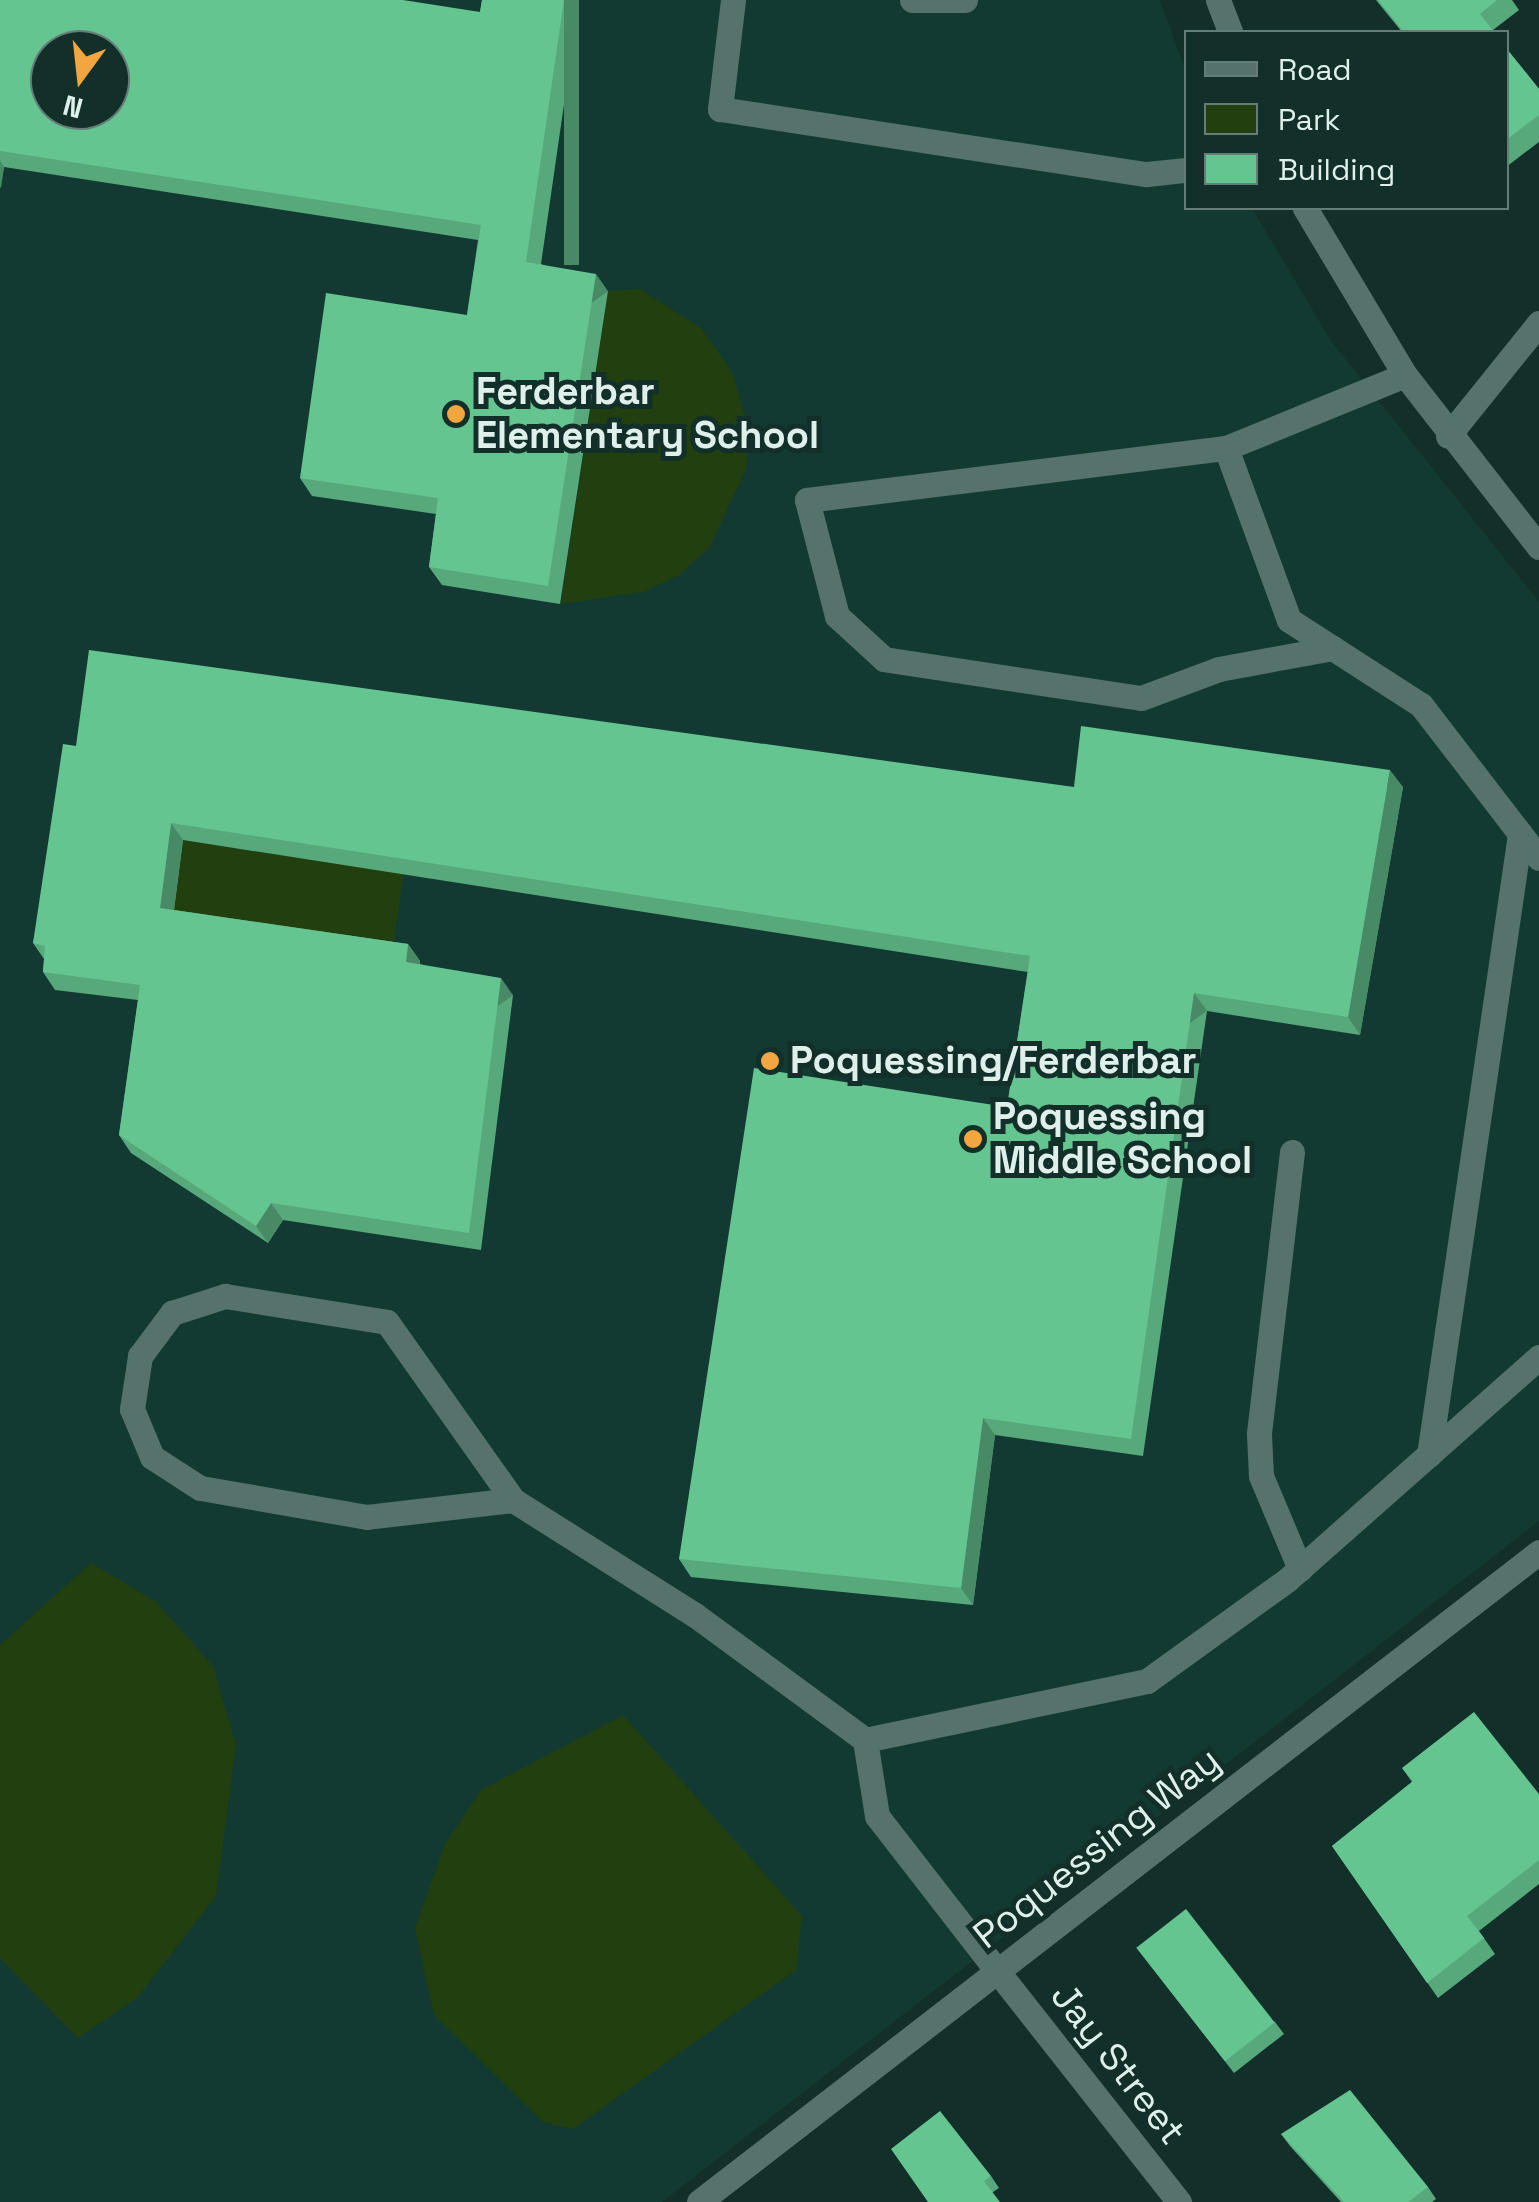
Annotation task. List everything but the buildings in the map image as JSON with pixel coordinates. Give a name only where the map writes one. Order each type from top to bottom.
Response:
[{"type":"street","points":[[734,0],[720,109],[1146,174],[1184,170]]},
{"type":"street","points":[[912,0],[965,0]]},
{"type":"street","points":[[1218,0],[1229,30]]},
{"type":"street","points":[[1306,210],[1405,376],[1448,436],[1539,547]]},
{"type":"street","points":[[1448,436],[1539,323]]},
{"type":"street","points":[[1333,648],[1219,669],[1141,698],[884,659],[837,616],[807,500],[1226,448],[1405,376]]},
{"type":"street","points":[[1226,448],[1289,620],[1420,705],[1539,858]]},
{"type":"street","points":[[1429,1455],[1520,834]]},
{"type":"street","points":[[1292,1152],[1259,1434],[1261,1476],[1300,1569]]},
{"type":"street","points":[[513,1500],[367,1517],[200,1488],[152,1456],[132,1409],[140,1356],[172,1313],[225,1296],[387,1322],[513,1500],[695,1615],[865,1740],[1147,1681],[1300,1569],[1539,1357]]},
{"type":"street","name":"Poquessing Way","points":[[699,2202],[1536,1561]]},
{"type":"street","name":"Jay Street","points":[[865,1740],[877,1816],[1179,2202]]},
{"type":"shaded area","name":"Poquessing/Ferderbar","points":[[0,0],[1160,0],[1184,66],[1184,210],[1253,210],[1331,341],[1539,602],[1539,1521],[662,2202],[0,2202]]},
{"type":"green space","points":[[640,289],[701,328],[732,372],[749,430],[746,470],[709,548],[679,575],[643,592],[561,604],[608,291]]},
{"type":"green space","points":[[183,840],[404,871],[392,956],[171,925]]},
{"type":"green space","points":[[91,1563],[155,1601],[213,1666],[236,1745],[216,1896],[137,1998],[78,2038],[0,1958],[0,1645]]},
{"type":"green space","points":[[623,1715],[802,1916],[796,1970],[573,2129],[543,2122],[434,2015],[415,1928],[445,1844],[481,1790]]},
{"type":"place","name":"Ferderbar Elementary School","points":[[456,414]]},
{"type":"place","name":"Poquessing/Ferderbar","points":[[770,1061]]},
{"type":"place","name":"Poquessing Middle School","points":[[973,1139]]}]
